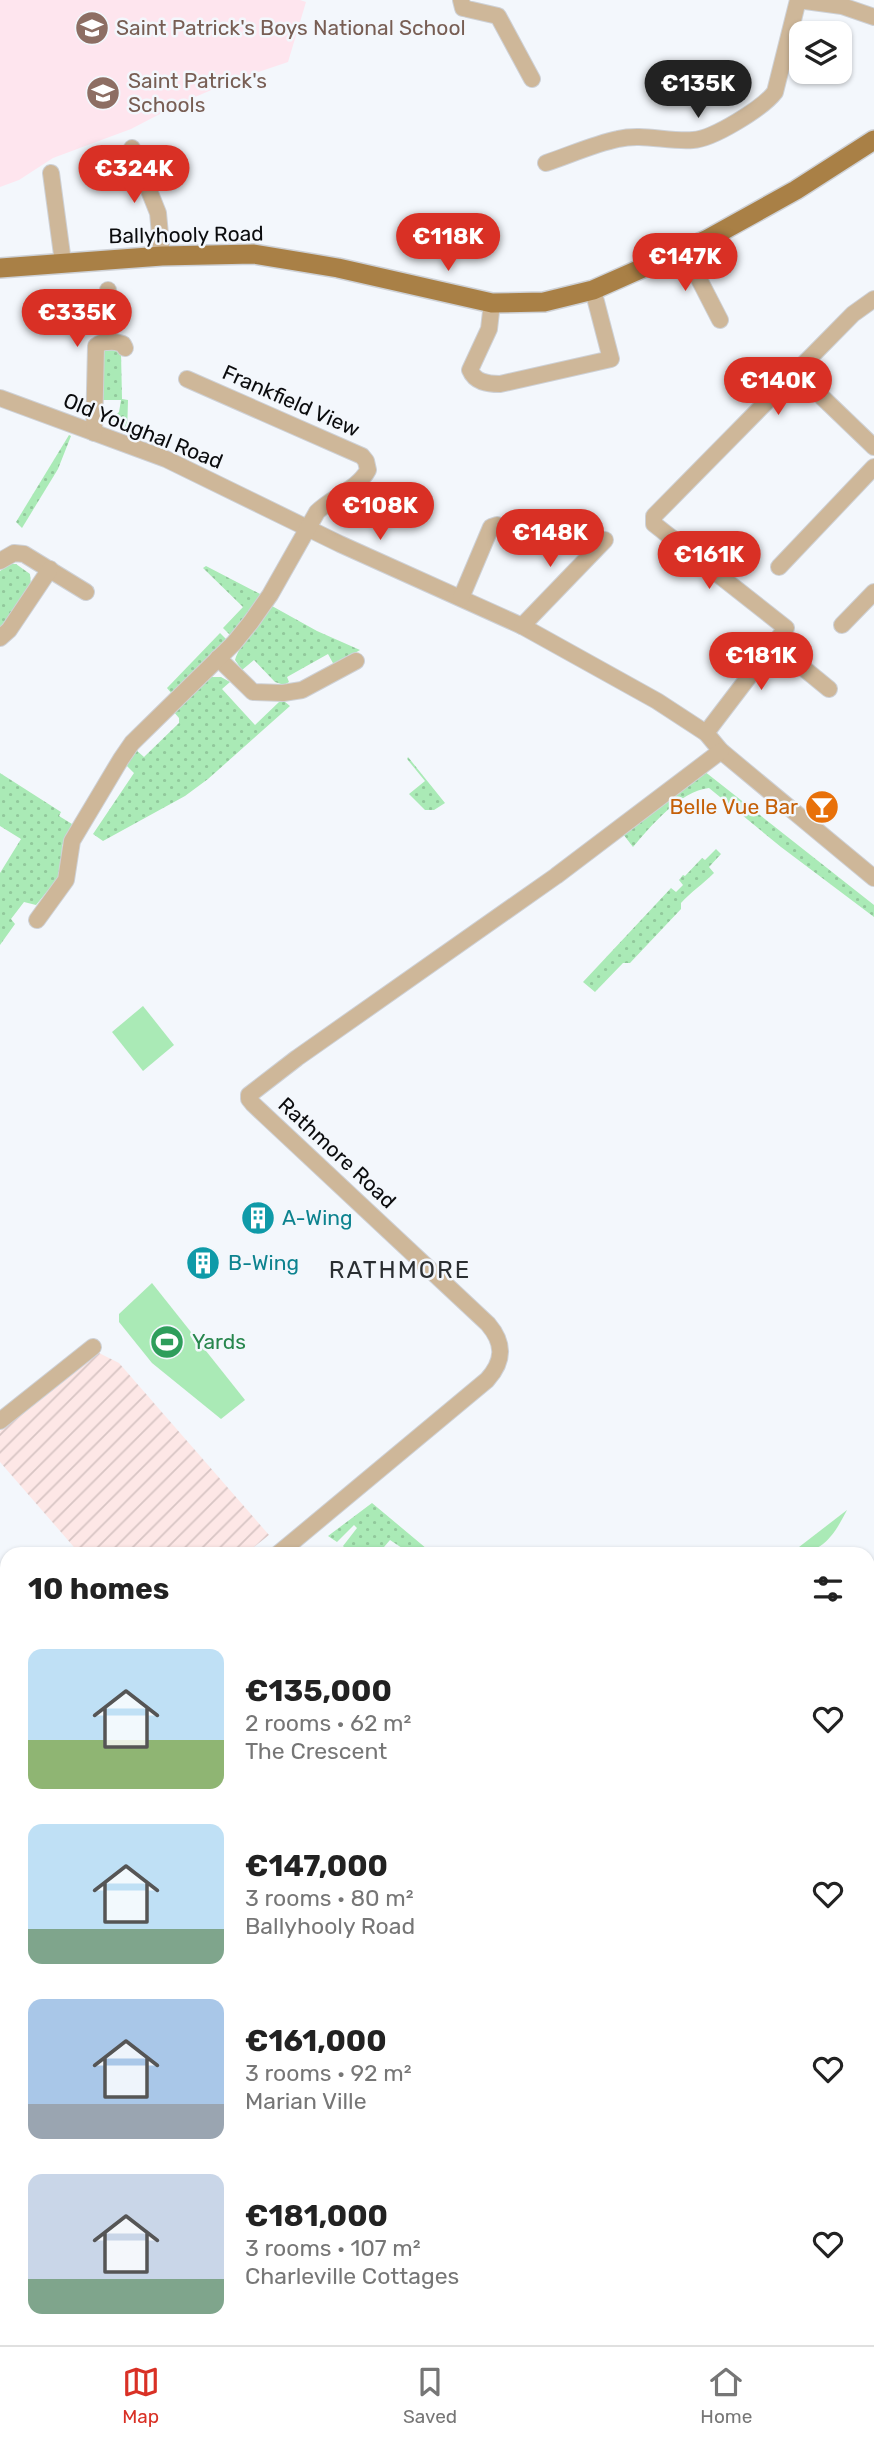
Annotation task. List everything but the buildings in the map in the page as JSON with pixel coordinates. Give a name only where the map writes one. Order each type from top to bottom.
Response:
[{"type":"main road","name":"Ballyhooly Road","points":[[0,268],[162,256],[254,254],[276,256],[492,303],[544,302],[593,290],[684,250],[796,190],[874,140]]},
{"type":"street","points":[[461,0],[463,8],[498,16],[532,79]]},
{"type":"street","points":[[547,163],[619,139],[652,137],[693,140],[709,136],[767,102],[775,92],[798,0],[842,6],[874,17]]},
{"type":"street","points":[[132,148],[158,214],[162,256]]},
{"type":"street","points":[[51,173],[63,262]]},
{"type":"street","points":[[684,250],[720,320]]},
{"type":"street","points":[[108,290],[108,342]]},
{"type":"street","points":[[492,303],[489,329],[470,370],[475,378],[482,382],[500,384],[611,359],[593,290]]},
{"type":"street","points":[[706,733],[786,628],[654,524],[653,520],[657,512],[853,314],[874,299]]},
{"type":"street","points":[[94,433],[96,346],[108,342],[123,344],[125,348]]},
{"type":"street","points":[[796,372],[874,447]]},
{"type":"street","name":"Frankfield View","points":[[187,379],[362,456],[366,461],[366,474],[324,505],[307,528]]},
{"type":"street","name":"Old Youghal Road","points":[[0,398],[179,464],[307,528],[522,626],[616,677],[706,733],[721,751],[874,878]]},
{"type":"street","points":[[779,567],[874,467]]},
{"type":"street","points":[[461,598],[491,527],[497,525],[519,535]]},
{"type":"street","points":[[37,920],[66,880],[72,841],[132,744],[218,659],[251,622],[307,528]]},
{"type":"street","points":[[522,626],[605,540]]},
{"type":"street","points":[[0,561],[7,555],[19,552],[86,593]]},
{"type":"street","points":[[0,638],[9,630],[50,569]]},
{"type":"street","points":[[842,625],[874,592]]},
{"type":"street","points":[[774,644],[829,690]]},
{"type":"street","points":[[218,659],[253,692],[283,694],[302,690],[356,661]]},
{"type":"street","name":"Rathmore Road","points":[[286,1547],[487,1380],[500,1363],[502,1353],[496,1334],[488,1324],[253,1104],[249,1095],[556,876],[721,751]]},
{"type":"street","points":[[0,1421],[93,1347]]},
{"type":"shaded area","name":"Saint Patrick's Schools","points":[[0,0],[306,2],[288,62],[232,81],[131,129],[53,158],[19,180],[0,187]]},
{"type":"shaded area","points":[[99,1353],[119,1363],[269,1535],[254,1547],[74,1547],[0,1462],[0,1431]]},
{"type":"green space","points":[[118,348],[121,352],[122,399],[128,400],[127,434],[123,431],[123,424],[110,420],[119,412],[121,400],[98,400],[99,349]]},
{"type":"green space","points":[[69,435],[71,436],[58,469],[22,528],[16,522]]},
{"type":"green space","points":[[16,564],[30,574],[31,585],[0,632],[0,571]]},
{"type":"green space","points":[[206,566],[262,595],[231,636],[223,628],[243,607],[203,568]]},
{"type":"green space","points":[[272,606],[317,631],[360,650],[334,665],[328,654],[287,677],[289,682],[284,685],[275,682],[254,660],[242,670],[235,660],[237,654]]},
{"type":"green space","points":[[220,633],[227,640],[172,694],[167,688]]},
{"type":"green space","points":[[210,677],[221,677],[230,682],[222,689],[255,725],[279,702],[284,701],[290,706],[185,796],[103,841],[93,834],[134,773],[125,764],[136,750],[144,757],[179,723],[179,718],[173,711]]},
{"type":"green space","points":[[408,757],[445,803],[434,810],[425,810],[409,794],[425,781]]},
{"type":"green space","points":[[704,771],[874,905],[874,917],[781,847],[709,788],[677,802],[633,847],[623,834]]},
{"type":"green space","points":[[0,773],[61,812],[59,816],[72,824],[62,846],[58,878],[36,905],[24,902],[11,919],[15,924],[0,945],[0,873],[21,839],[0,826]]},
{"type":"green space","points":[[716,849],[721,854],[709,867],[714,873],[681,903],[681,909],[630,963],[623,963],[595,992],[583,982],[671,888],[676,892],[683,885],[679,880],[683,875]]},
{"type":"green space","points":[[143,1006],[174,1045],[143,1071],[112,1032]]},
{"type":"green space","name":"Yards","points":[[152,1283],[245,1400],[221,1419],[152,1363],[119,1322],[119,1314]]},
{"type":"green space","points":[[372,1503],[425,1547],[400,1547],[390,1540],[384,1547],[344,1547],[357,1528],[354,1525],[337,1542],[328,1536]]},
{"type":"green space","points":[[847,1510],[825,1542],[818,1547],[799,1547]]},
{"type":"place","name":"Saint Patrick's Boys National School","points":[[92,28]]},
{"type":"place","name":"Saint Patrick's Schools","points":[[103,93]]},
{"type":"place","name":"Belle Vue Bar","points":[[822,807]]},
{"type":"place","name":"A-Wing","points":[[258,1218]]},
{"type":"place","name":"B-Wing","points":[[203,1263]]},
{"type":"place","name":"Yards","points":[[167,1342]]},
{"type":"district","name":"RATHMORE","points":[[400,1270]]}]
